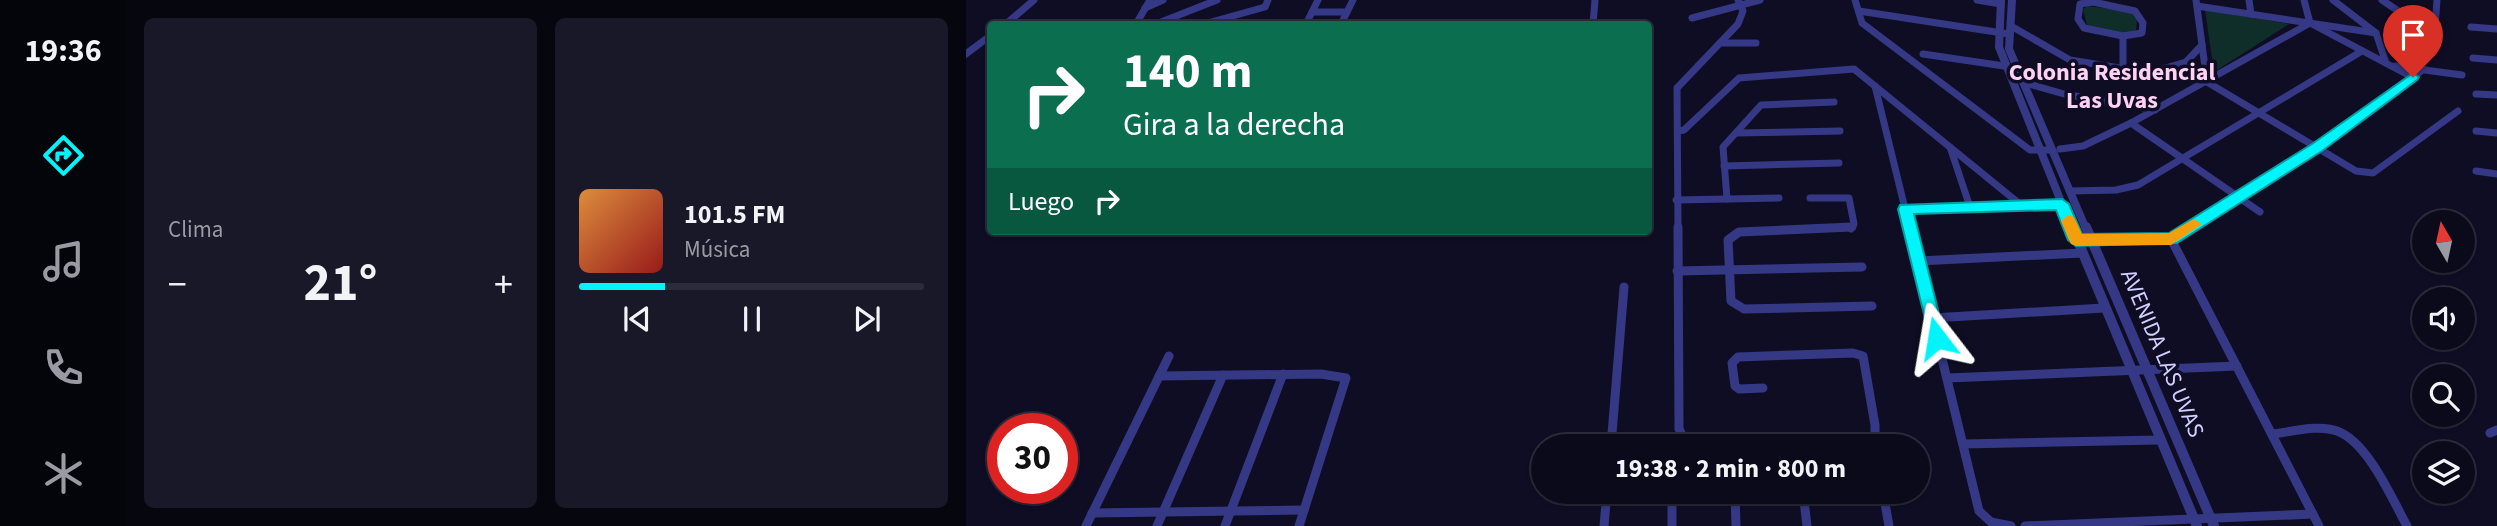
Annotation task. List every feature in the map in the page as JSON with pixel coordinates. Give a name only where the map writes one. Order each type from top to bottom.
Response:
[{"type":"street","points":[[1010,21],[1034,0]]},
{"type":"street","points":[[1138,21],[1150,0]]},
{"type":"street","points":[[1145,8],[1163,0]]},
{"type":"street","points":[[1164,21],[1217,0]]},
{"type":"street","points":[[1215,21],[1265,7],[1268,0]]},
{"type":"street","points":[[1308,21],[1318,0]]},
{"type":"street","points":[[1342,21],[1353,0]]},
{"type":"street","points":[[1593,21],[1595,0]]},
{"type":"street","points":[[1692,18],[1740,3],[1760,0]]},
{"type":"street","points":[[1855,0],[1862,23],[2030,150],[2083,146],[2207,82],[2310,23]]},
{"type":"street","points":[[1977,0],[2001,2]]},
{"type":"street","name":"AVENIDA LAS UVAS","points":[[2012,0],[2006,31],[2004,66],[2195,523]]},
{"type":"street","points":[[2249,0],[2252,14]]},
{"type":"street","points":[[2304,0],[2310,23],[2413,77]]},
{"type":"street","points":[[2333,0],[2376,33],[2389,64]]},
{"type":"street","points":[[2382,0],[2416,23],[2435,27]]},
{"type":"street","points":[[2434,41],[2437,0]]},
{"type":"street","points":[[2086,1],[2130,7],[2139,12],[2143,18],[2142,33],[2123,36],[2084,28],[2079,24],[2080,4],[2086,1]]},
{"type":"street","name":"AVENIDA LAS UVAS","points":[[2001,2],[2010,49],[2022,82],[2056,150],[2070,191],[2213,522]]},
{"type":"street","points":[[1682,434],[1679,429],[1676,200],[1677,88],[1681,81],[1722,43],[1742,16],[1740,3]]},
{"type":"street","points":[[2207,82],[2197,3],[2376,33]]},
{"type":"street","points":[[1859,11],[2006,31],[2070,60],[2207,82],[2356,171],[2373,173],[2458,111]]},
{"type":"street","points":[[1312,12],[1347,12]]},
{"type":"street","points":[[2471,27],[2497,29]]},
{"type":"street","points":[[2123,36],[2123,69]]},
{"type":"street","points":[[966,54],[987,38]]},
{"type":"street","points":[[1722,43],[1756,43]]},
{"type":"street","points":[[2145,72],[2186,62],[2202,46]]},
{"type":"street","points":[[2070,191],[2116,190],[2138,185],[2362,51]]},
{"type":"street","points":[[1923,54],[2004,66]]},
{"type":"street","points":[[2473,58],[2497,60]]},
{"type":"street","points":[[2389,64],[2462,75]]},
{"type":"street","points":[[1678,131],[1684,130],[1733,81],[1745,76],[1854,69],[2021,205]]},
{"type":"street","points":[[2076,240],[2171,239],[2317,148],[2424,69]]},
{"type":"street","points":[[2022,82],[2064,94],[2155,110]]},
{"type":"street","points":[[1875,86],[1979,511],[1991,522],[2011,526]]},
{"type":"street","points":[[2476,94],[2497,95]]},
{"type":"street","points":[[1727,199],[1723,147],[1761,105],[1834,102]]},
{"type":"street","points":[[2131,123],[2260,212]]},
{"type":"street","points":[[1736,133],[1840,131]]},
{"type":"street","points":[[2476,131],[2497,133]]},
{"type":"street","points":[[1950,147],[1970,207]]},
{"type":"street","points":[[1724,166],[1839,163]]},
{"type":"street","points":[[2476,171],[2497,174]]},
{"type":"street","points":[[1676,200],[1779,198]]},
{"type":"street","points":[[1810,198],[1849,198],[1854,223],[1851,229],[1739,232],[1728,240],[1731,301],[1744,309],[1872,306]]},
{"type":"street","points":[[1905,209],[2062,204]]},
{"type":"street","points":[[2171,239],[2319,526]]},
{"type":"street","points":[[1918,261],[2082,253]]},
{"type":"street","points":[[1677,271],[1862,267]]},
{"type":"street","points":[[1612,434],[1624,287]]},
{"type":"street","points":[[1932,318],[2104,308]]},
{"type":"street","points":[[1763,388],[1739,389],[1735,386],[1732,363],[1738,357],[1853,353],[1863,356],[1875,434]]},
{"type":"street","points":[[1086,526],[1169,356]]},
{"type":"street","points":[[1947,378],[2237,366]]},
{"type":"street","points":[[1225,526],[1283,374]]},
{"type":"street","points":[[1159,376],[1321,374],[1346,378],[1299,526]]},
{"type":"street","points":[[1157,526],[1223,375]]},
{"type":"street","points":[[2272,434],[2334,430],[2347,435],[2359,446],[2407,526]]},
{"type":"street","points":[[1963,444],[2159,440]]},
{"type":"street","points":[[1604,526],[1606,504]]},
{"type":"street","points":[[1672,504],[1672,526]]},
{"type":"street","points":[[1735,504],[1736,526]]},
{"type":"street","points":[[1804,504],[1807,526]]},
{"type":"street","points":[[1885,504],[1889,526]]},
{"type":"street","points":[[1092,513],[1304,510]]},
{"type":"street","points":[[2025,526],[2195,523],[2313,514]]},
{"type":"green space","points":[[2088,6],[2132,12],[2137,18],[2136,31],[2127,34],[2087,26],[2083,9]]},
{"type":"green space","points":[[2205,10],[2289,24],[2214,72]]},
{"type":"slow traffic","points":[[2068,221],[2076,240],[2171,239],[2194,224]]},
{"type":"district","name":"Colonia Residencial Las Uvas","points":[[2112,86]]},
{"type":"route","points":[[1937,338],[1905,209],[2062,204],[2076,240],[2171,239],[2317,148],[2413,77]]}]
